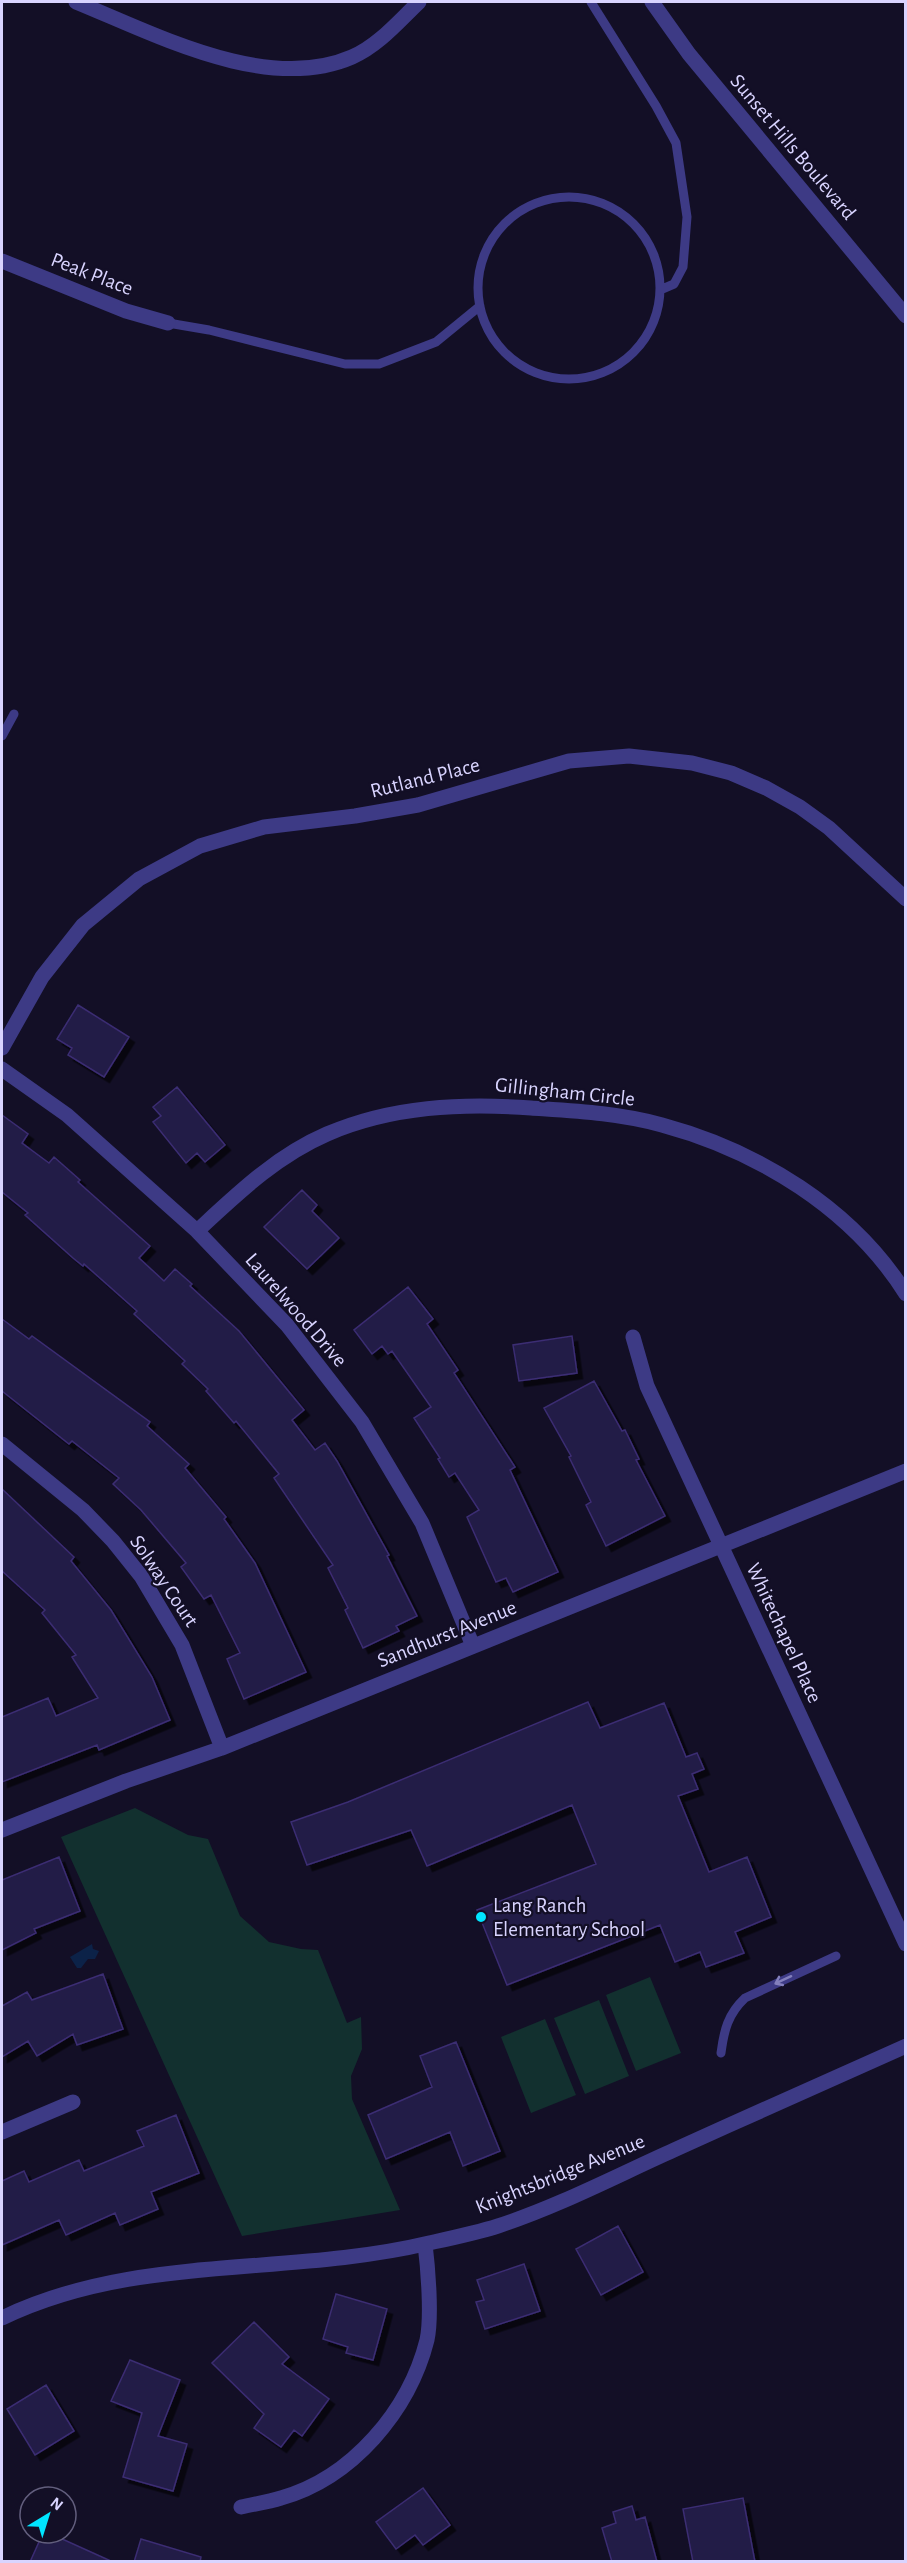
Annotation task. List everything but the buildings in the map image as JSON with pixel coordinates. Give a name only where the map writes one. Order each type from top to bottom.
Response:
[{"type":"street","points":[[76,2],[204,54],[259,67],[287,68],[318,66],[352,57],[377,42],[419,2]]},
{"type":"street","name":"Sunset Hills Boulevard","points":[[652,2],[689,54],[906,316]]},
{"type":"street","name":"Peak Place","points":[[2,261],[126,311],[168,323]]},
{"type":"street","name":"Rutland Place","points":[[2,1048],[42,977],[84,925],[139,879],[200,846],[264,827],[355,816],[418,805],[569,761],[628,756],[692,763],[731,773],[766,788],[822,823],[906,899]]},
{"type":"street","name":"Laurelwood Drive","points":[[2,1069],[67,1114],[197,1231],[287,1325],[362,1422],[422,1523],[473,1646]]},
{"type":"street","name":"Gillingham Circle","points":[[197,1231],[237,1193],[285,1156],[328,1134],[379,1117],[431,1107],[479,1104],[598,1112],[661,1124],[722,1145],[774,1170],[826,1205],[865,1243],[906,1294]]},
{"type":"street","name":"Whitechapel Place","points":[[633,1337],[646,1386],[906,1944]]},
{"type":"street","name":"Solway Court","points":[[2,1446],[83,1510],[113,1541],[141,1576],[182,1645],[222,1748]]},
{"type":"street","name":"Sandhurst Avenue","points":[[2,1830],[126,1781],[222,1748],[906,1471]]},
{"type":"street","name":"Knightsbridge Avenue","points":[[2,2318],[70,2292],[114,2281],[174,2271],[344,2257],[425,2244],[497,2226],[567,2199],[906,2046]]},
{"type":"street","points":[[2,2132],[73,2102]]},
{"type":"street","points":[[241,2507],[283,2498],[330,2476],[364,2449],[393,2416],[414,2378],[427,2338],[429,2272],[425,2244]]},
{"type":"lane","points":[[591,2],[656,106],[676,143],[687,217],[684,267],[674,284],[660,290]]},
{"type":"lane","points":[[580,197],[608,205],[632,222],[651,247],[660,276],[660,290],[660,308],[648,336],[628,360],[600,375],[570,380],[539,375],[512,360],[491,336],[480,306],[478,280],[485,252],[501,227],[523,209],[551,198],[580,197]]},
{"type":"lane","points":[[168,323],[208,330],[345,364],[379,364],[436,342],[480,306]]},
{"type":"lane","points":[[2,736],[14,714]]},
{"type":"lane","points":[[721,2053],[724,2034],[734,2008],[745,1998],[836,1956]]},
{"type":"green space","points":[[135,1808],[188,1835],[208,1839],[240,1916],[269,1942],[318,1950],[347,2023],[361,2017],[362,2049],[351,2076],[352,2099],[400,2210],[242,2236],[61,1837]]},
{"type":"green space","points":[[650,1977],[681,2053],[636,2071],[606,1995]]},
{"type":"green space","points":[[599,2000],[629,2076],[585,2094],[554,2018]]},
{"type":"green space","points":[[545,2019],[576,2095],[531,2113],[501,2037]]},
{"type":"water","points":[[92,1944],[93,1949],[99,1951],[95,1959],[88,1959],[81,1968],[77,1968],[70,1957]]},
{"type":"place","name":"Lang Ranch Elementary School","points":[[481,1917]]}]
